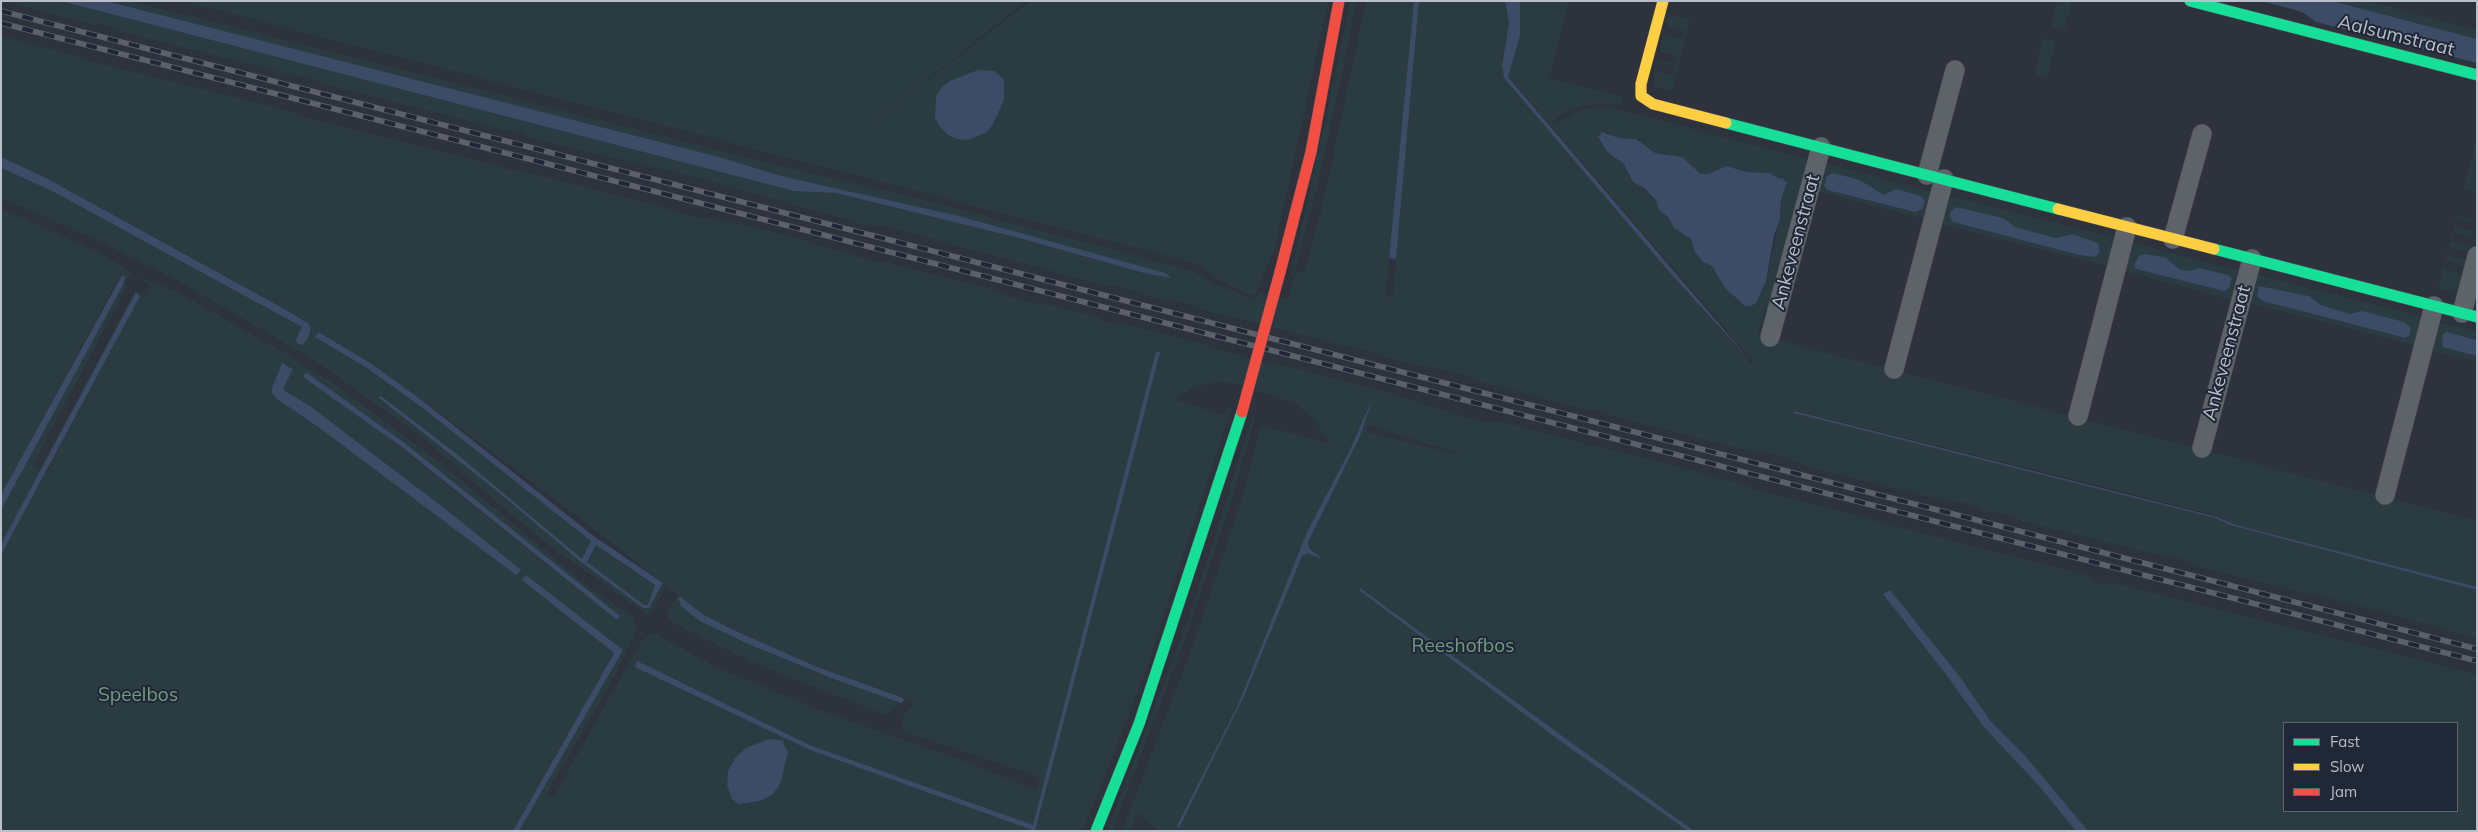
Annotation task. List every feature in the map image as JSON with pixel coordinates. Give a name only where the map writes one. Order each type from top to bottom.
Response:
[{"type":"street","points":[[1096,831],[1139,724],[1242,412],[1311,152],[1339,1]]},
{"type":"street","name":"Ankeveenstraat","points":[[1663,1],[1641,84],[1641,96],[1654,104],[2469,315]]},
{"type":"street","name":"Aalsumstraat","points":[[2190,1],[2477,75]]},
{"type":"street","points":[[1894,369],[1936,177],[1955,70]]},
{"type":"street","points":[[2173,238],[2202,134]]},
{"type":"street","name":"Ankeveenstraat","points":[[1770,337],[1821,147]]},
{"type":"street","points":[[2078,416],[2127,226]]},
{"type":"street","points":[[2469,315],[2477,256]]},
{"type":"street","name":"Ankeveenstraat","points":[[2202,448],[2252,259]]},
{"type":"street","points":[[2385,495],[2434,306]]},
{"type":"green space","points":[[4,1],[61,1],[794,191],[836,193],[1019,238],[1106,263],[1170,275],[959,216],[781,176],[719,157],[106,1],[131,1],[769,163],[932,202],[1193,271],[1214,283],[1255,300],[1258,292],[1289,299],[1294,276],[1291,275],[1351,1],[1356,1],[1343,69],[1318,185],[1294,275],[1304,271],[1321,212],[1366,1],[1414,1],[1386,292],[1389,297],[1393,293],[1419,1],[1505,1],[1509,23],[1502,65],[1504,78],[1670,273],[1752,365],[1754,362],[1508,76],[1520,36],[1520,1],[1569,1],[1566,4],[1568,5],[1559,39],[1557,39],[1559,40],[1550,74],[1548,74],[1549,78],[1623,97],[1621,105],[1596,103],[1572,109],[1553,121],[1556,124],[1580,110],[1596,107],[1612,108],[1805,158],[1807,167],[1771,311],[1765,309],[1758,335],[2477,521],[2477,587],[2236,525],[2217,516],[2108,488],[1795,410],[1794,413],[2215,518],[2230,525],[2477,590],[2477,639],[2380,611],[2197,566],[2176,557],[2152,554],[2024,522],[2004,514],[1984,511],[1967,503],[1947,501],[1806,466],[1773,454],[1752,452],[1616,417],[1595,409],[1588,410],[1477,381],[1464,375],[1391,359],[1360,349],[1211,313],[1183,302],[1163,300],[1116,286],[1107,286],[880,225],[866,225],[709,181],[529,137],[521,132],[507,131],[320,83],[309,77],[295,76],[122,32],[101,23],[91,24]],"holes":[[[1605,132],[1619,138],[1636,139],[1655,153],[1668,154],[1690,163],[1701,174],[1708,174],[1718,168],[1730,167],[1747,172],[1773,175],[1780,179],[1781,176],[1784,177],[1781,216],[1766,281],[1756,303],[1742,304],[1725,288],[1712,266],[1703,262],[1695,252],[1692,239],[1674,228],[1656,200],[1630,178],[1624,164],[1607,152],[1598,139]]]},
{"type":"green space","points":[[183,1],[1026,1],[864,130],[1030,1],[1328,1],[1275,248],[1255,295],[1247,294],[1211,275],[1198,264]]},
{"type":"green space","points":[[2058,1],[2072,1],[2065,29],[2051,26]]},
{"type":"green space","points":[[2332,1],[2367,1],[2408,12],[2408,14],[2409,12],[2434,19],[2434,21],[2435,19],[2477,30],[2477,39]]},
{"type":"green space","points":[[1669,14],[1690,19],[1672,91],[1653,86],[1655,70],[1672,75],[1675,67],[1657,62],[1657,60],[1675,64],[1677,57],[1659,51],[1664,34],[1682,39],[1684,31],[1666,26]]},
{"type":"green space","points":[[1,36],[79,56],[90,61],[283,109],[304,117],[497,165],[509,170],[519,170],[641,201],[701,219],[716,219],[796,238],[869,260],[885,262],[994,290],[1006,296],[1095,316],[1107,322],[1124,324],[1209,346],[1267,364],[1275,366],[1276,363],[1380,390],[1484,423],[1504,422],[1589,446],[1598,446],[1739,483],[1753,489],[2089,576],[2100,584],[2115,583],[2477,675],[2477,831],[1158,831],[1138,813],[1130,831],[1122,831],[1196,637],[1241,502],[1261,425],[1329,443],[1314,419],[1294,403],[1238,384],[1217,382],[1195,387],[1173,399],[1224,415],[1227,408],[1231,409],[1146,670],[1095,802],[1082,831],[1035,831],[1136,446],[1159,353],[1157,352],[1032,831],[1,831],[1,208],[102,254],[133,274],[130,274],[124,284],[127,286],[33,465],[40,469],[135,291],[146,296],[151,285],[141,280],[142,278],[177,292],[292,357],[340,388],[440,463],[591,589],[632,615],[636,624],[636,632],[607,690],[546,794],[553,798],[641,642],[651,634],[656,634],[716,667],[822,711],[967,762],[1037,790],[1040,779],[1029,773],[904,732],[901,726],[902,718],[914,702],[795,658],[702,614],[594,529],[424,401],[367,368],[420,406],[592,541],[583,560],[499,489],[381,396],[380,398],[497,491],[581,562],[642,608],[649,608],[662,585],[666,588],[649,616],[556,550],[513,516],[423,438],[320,364],[184,284],[104,243],[1,198],[1,168],[52,191],[302,327],[296,339],[303,345],[311,331],[308,323],[46,178],[1,157]],"holes":[[[124,275],[124,283],[27,461],[22,457],[120,276]],[[135,294],[140,295],[46,473],[41,470]],[[285,363],[293,369],[284,387],[285,391],[310,406],[448,511],[520,570],[517,574],[274,396]],[[306,372],[406,444],[620,616],[617,620]],[[1368,425],[1461,455],[1366,432]],[[522,580],[622,650],[542,791],[537,788],[614,653]],[[769,739],[780,741],[788,752],[781,782]]]},
{"type":"green space","points":[[2043,38],[2056,41],[2047,78],[2034,74]]},
{"type":"green space","points":[[2477,137],[2477,193],[2463,189]]},
{"type":"green space","points":[[1828,164],[1929,191],[1931,195],[1924,219],[1816,191],[1825,167]],"holes":[[[1834,173],[1860,180],[1884,195],[1896,189],[1921,196],[1915,212],[1827,190],[1824,185]]]},
{"type":"green space","points":[[1952,196],[2112,237],[2114,242],[2108,266],[1940,224],[1946,203]],"holes":[[[1957,207],[2003,218],[2015,227],[2056,238],[2072,234],[2098,243],[2100,249],[2095,257],[2079,255],[1953,222]]]},
{"type":"green space","points":[[2457,215],[2476,220],[2476,223],[2457,219],[2455,227],[2473,232],[2472,237],[2454,233],[2452,241],[2470,246],[2468,252],[2450,247],[2448,255],[2466,260],[2465,266],[2446,261],[2445,269],[2462,274],[2456,292],[2438,288]]},
{"type":"green space","points":[[2135,243],[2236,270],[2238,278],[2234,300],[2124,271],[2130,250]],"holes":[[[2143,254],[2165,257],[2179,269],[2189,271],[2199,268],[2228,275],[2229,288],[2224,291],[2136,269],[2134,265],[2139,256]]]},
{"type":"green space","points":[[2259,275],[2421,317],[2414,345],[2250,303],[2256,278]],"holes":[[[2259,286],[2309,296],[2321,305],[2350,314],[2362,311],[2409,336],[2404,338],[2295,310],[2284,306]]]},
{"type":"green space","points":[[2442,323],[2477,331],[2477,340],[2465,336],[2442,347],[2477,356],[2477,361],[2431,351],[2437,329]]},
{"type":"green space","points":[[1253,415],[1255,416],[1254,422],[1232,499],[1187,634],[1112,831],[1107,831],[1189,618]]},
{"type":"green space","points":[[595,545],[655,585],[648,605],[644,605],[587,562]]},
{"type":"green space","points":[[677,595],[684,607],[708,625],[817,673],[901,703],[886,715],[766,668],[704,639],[668,620],[669,617],[666,614]]},
{"type":"water","points":[[61,1],[106,1],[719,157],[781,176],[959,216],[1165,273],[1171,278],[1144,273],[1019,238],[836,193],[794,191]]},
{"type":"water","points":[[1414,1],[1419,1],[1396,259],[1389,258]]},
{"type":"water","points":[[1505,1],[1520,1],[1520,36],[1508,77],[1754,365],[1670,273],[1504,78],[1502,65],[1509,23]]},
{"type":"water","points":[[2262,1],[2332,1],[2477,39],[2477,63],[2316,22],[2302,12]]},
{"type":"water","points":[[978,70],[994,71],[1004,80],[1004,100],[993,124],[987,132],[968,140],[957,139],[947,134],[939,126],[935,117],[936,96],[942,87],[950,81]]},
{"type":"water","points":[[1602,132],[1619,138],[1636,139],[1655,153],[1682,157],[1701,174],[1708,174],[1726,166],[1747,172],[1769,173],[1780,179],[1784,177],[1783,180],[1787,182],[1781,200],[1780,220],[1774,235],[1766,281],[1756,303],[1751,306],[1745,306],[1725,288],[1712,266],[1703,262],[1695,252],[1691,239],[1674,228],[1668,217],[1659,210],[1656,200],[1644,188],[1633,182],[1624,164],[1607,152],[1598,137]]},
{"type":"water","points":[[1,157],[46,178],[279,306],[308,323],[311,328],[309,336],[303,345],[298,344],[296,339],[302,327],[52,191],[1,168]]},
{"type":"water","points":[[1834,173],[1860,180],[1884,195],[1896,189],[1921,196],[1925,201],[1922,209],[1915,212],[1827,190],[1824,185],[1827,176]]},
{"type":"water","points":[[1957,207],[2003,218],[2015,227],[2056,238],[2072,234],[2098,243],[2100,252],[2095,257],[2079,255],[1953,222],[1950,212]]},
{"type":"water","points":[[2143,254],[2165,257],[2179,269],[2189,271],[2199,268],[2228,275],[2232,279],[2229,288],[2224,291],[2136,269],[2134,265],[2139,256]]},
{"type":"water","points":[[122,275],[125,277],[124,283],[1,510],[1,495]]},
{"type":"water","points":[[2259,286],[2309,296],[2321,305],[2350,314],[2362,311],[2404,322],[2411,328],[2409,336],[2405,338],[2263,301],[2257,296]]},
{"type":"water","points":[[136,292],[140,296],[1,555],[1,544]]},
{"type":"water","points":[[318,332],[370,363],[419,398],[595,537],[663,583],[649,608],[643,608],[581,562],[497,491],[379,398],[381,396],[458,455],[582,559],[591,541],[420,406],[367,368],[315,337]],"holes":[[[596,545],[655,585],[648,605],[644,605],[587,562]]]},
{"type":"water","points":[[2446,332],[2477,340],[2477,356],[2442,347],[2443,334]]},
{"type":"water","points":[[1156,352],[1160,352],[1035,831],[810,750],[635,667],[637,661],[812,746],[1033,825]]},
{"type":"water","points":[[282,363],[293,369],[284,387],[285,391],[310,406],[448,511],[521,570],[516,575],[321,429],[277,399],[272,393],[272,388]]},
{"type":"water","points":[[306,372],[406,444],[620,616],[617,620],[403,448],[303,377]]},
{"type":"water","points":[[1373,398],[1360,436],[1308,542],[1309,548],[1322,559],[1307,553],[1302,556],[1244,696],[1179,828],[1177,826],[1238,705],[1307,532],[1349,452]]},
{"type":"water","points":[[1794,411],[2217,517],[2236,525],[2477,587],[2477,590],[2230,525],[2215,518],[1794,413]]},
{"type":"water","points":[[526,575],[623,650],[519,831],[513,831],[614,653],[522,580]]},
{"type":"water","points":[[1360,588],[1694,831],[1688,831],[1567,746],[1359,590]]},
{"type":"water","points":[[1890,590],[1960,677],[1991,722],[2026,757],[2088,831],[2076,831],[2040,787],[1984,727],[1945,673],[1883,594]]},
{"type":"water","points":[[678,597],[681,597],[702,614],[738,632],[815,666],[903,698],[904,701],[901,703],[831,678],[744,642],[700,621],[681,606]]},
{"type":"water","points":[[769,739],[784,741],[783,743],[788,752],[781,782],[773,794],[760,801],[739,804],[732,799],[727,785],[728,771],[735,758],[746,748]]},
{"type":"railway","points":[[1,11],[2477,649]]},
{"type":"railway","points":[[1,23],[2477,661]]},
{"type":"traffic: fast","points":[[2190,1],[2477,75]]},
{"type":"traffic: fast","points":[[1726,123],[2058,209]]},
{"type":"traffic: fast","points":[[2214,249],[2477,317]]},
{"type":"traffic: fast","points":[[1096,831],[1139,724],[1242,412]]},
{"type":"traffic: slow","points":[[1663,1],[1641,84],[1641,96],[1653,104],[1726,123]]},
{"type":"traffic: slow","points":[[2058,209],[2214,249]]},
{"type":"traffic: jam","points":[[1280,272],[1311,152],[1339,1]]},
{"type":"traffic: jam","points":[[1242,412],[1280,272]]},
{"type":"park label","name":"Reeshofbos","points":[[1463,646]]},
{"type":"park label","name":"Speelbos","points":[[138,695]]}]
